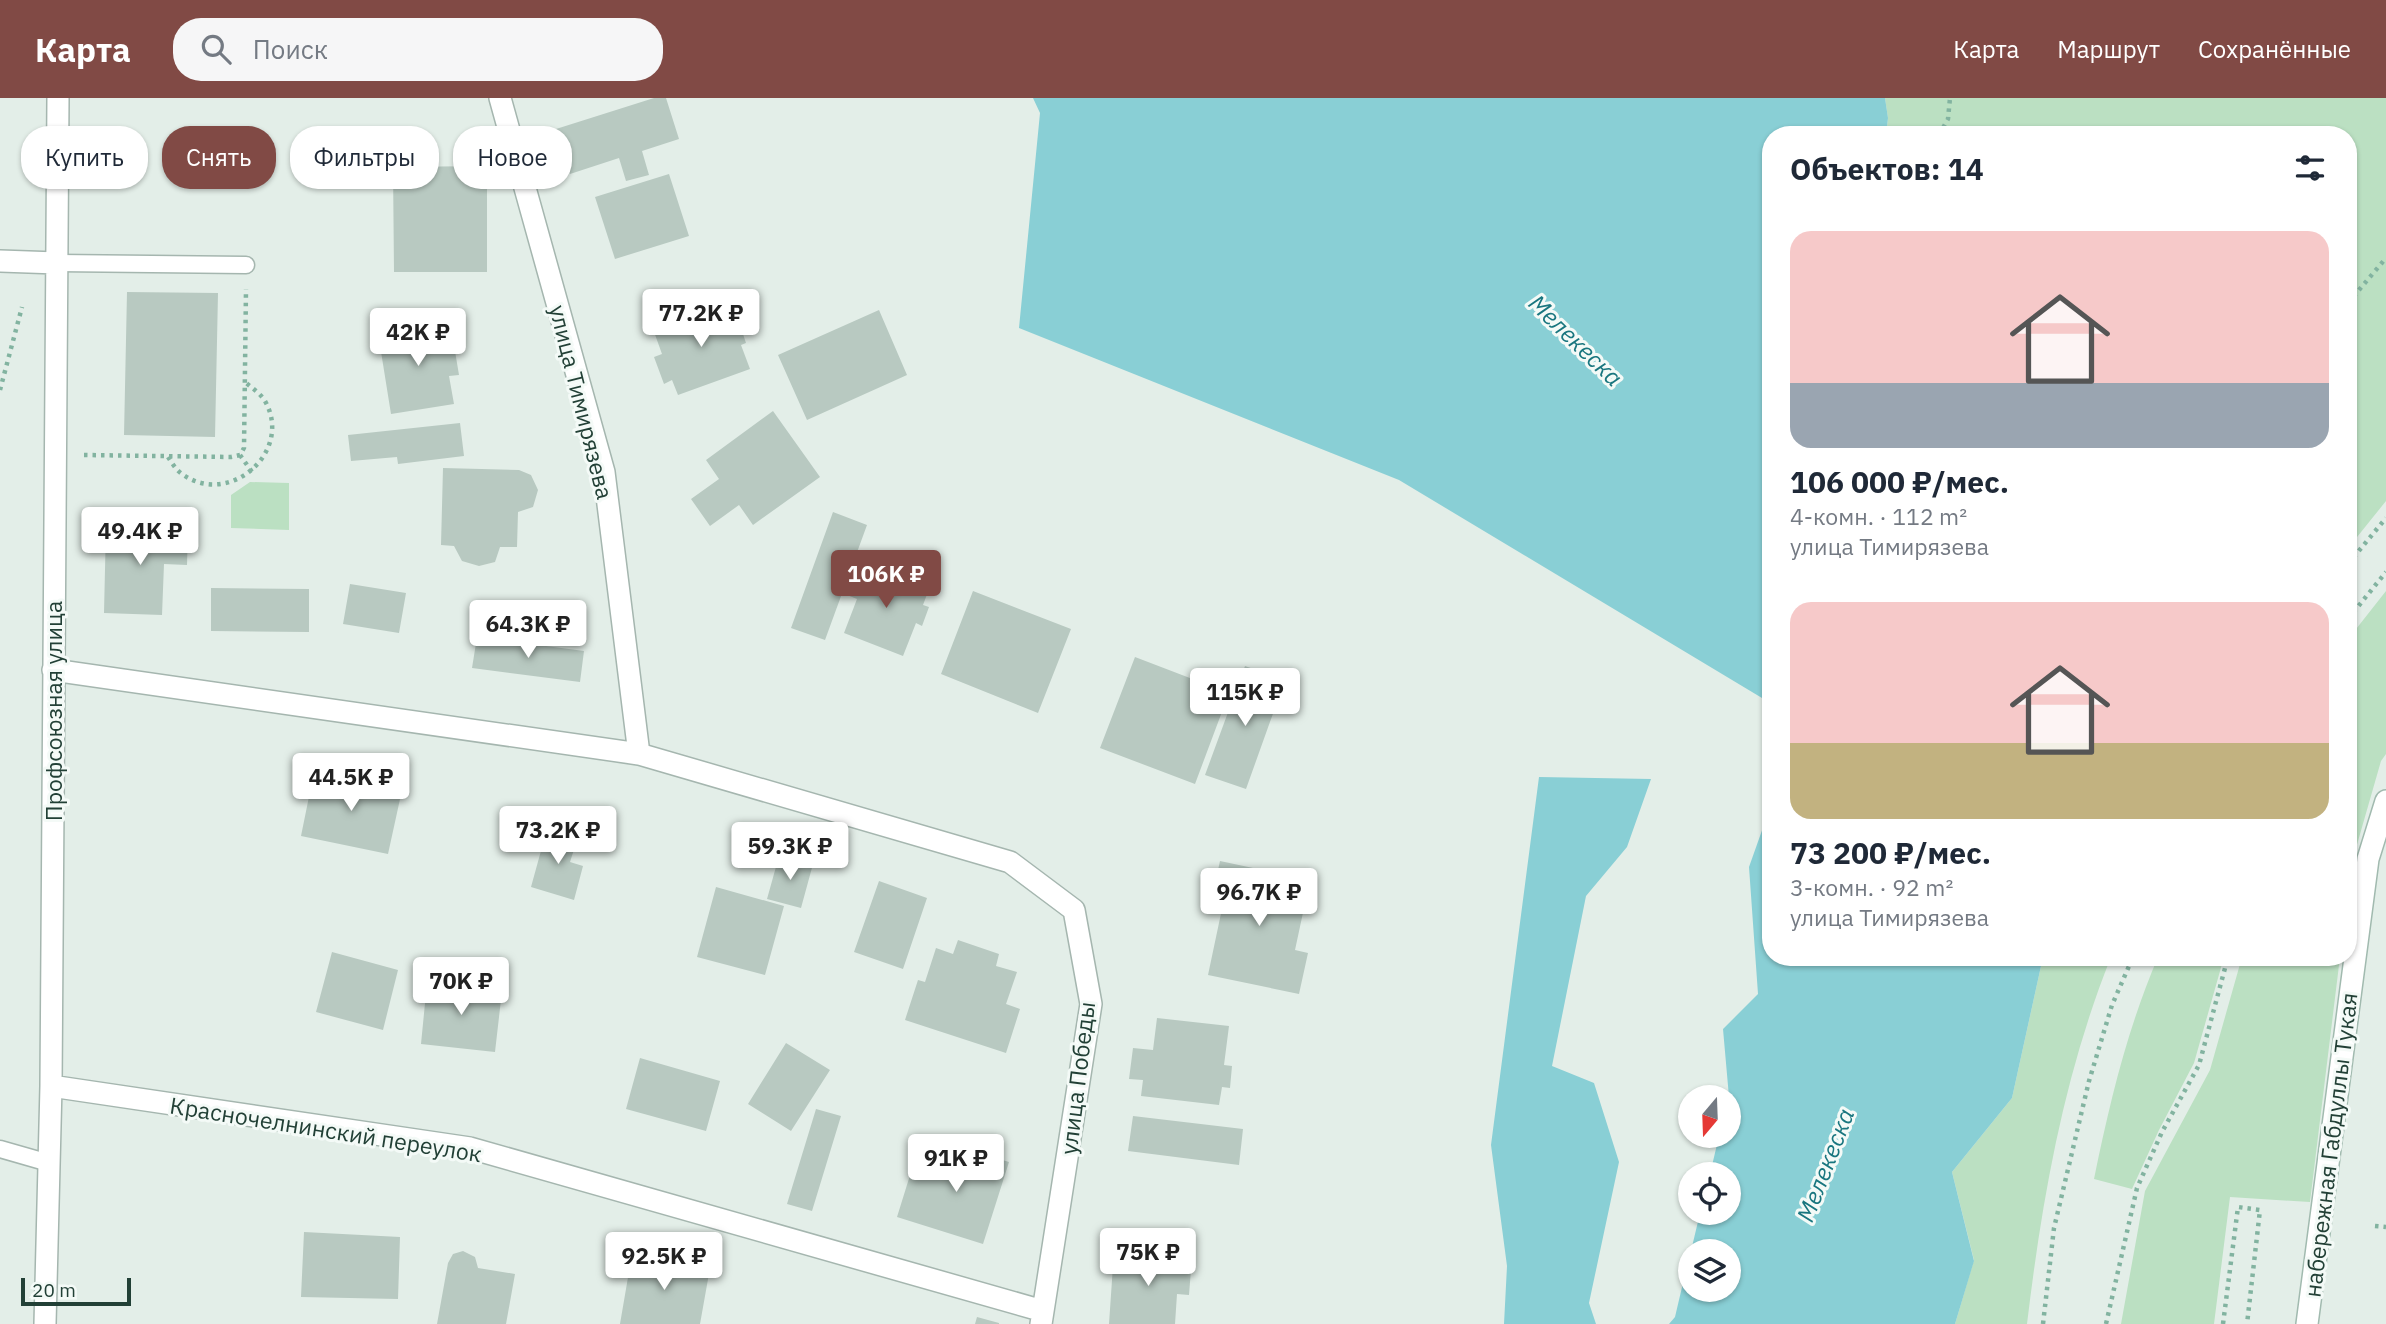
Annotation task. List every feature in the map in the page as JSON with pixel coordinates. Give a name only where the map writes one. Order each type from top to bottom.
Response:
[{"type":"street","name":"Профсоюзная улица","points":[[45,1324],[51,1086],[58,98]]},
{"type":"street","name":"улица Тимирязева","points":[[500,98],[604,472],[639,754]]},
{"type":"street","points":[[0,261],[57,262]]},
{"type":"street","points":[[53,670],[639,754]]},
{"type":"street","name":"улица Победы","points":[[639,754],[1010,862],[1074,910],[1091,1004],[1042,1318]]},
{"type":"street","name":"набережная Габдуллы Тукая","points":[[2357,943],[2368,859],[2386,801]]},
{"type":"street","name":"набережная Габдуллы Тукая","points":[[2307,1324],[2354,966]]},
{"type":"street","name":"Красночелнинский переулок","points":[[51,1086],[470,1148],[1042,1318]]},
{"type":"lane","points":[[57,262],[246,265]]},
{"type":"lane","points":[[0,1149],[49,1163]]},
{"type":"path","points":[[1944,126],[1948,119],[1950,98]]},
{"type":"path","points":[[2357,292],[2386,258]]},
{"type":"path","points":[[240,455],[244,447],[246,265]]},
{"type":"path","points":[[0,390],[22,307]]},
{"type":"path","points":[[167,457],[181,473],[198,482],[217,485],[235,481],[252,472],[264,457],[271,439],[271,419],[265,401],[245,382]]},
{"type":"path","points":[[55,455],[240,455]]},
{"type":"path","points":[[240,455],[252,472]]},
{"type":"path","points":[[2357,553],[2386,518]]},
{"type":"path","points":[[2357,608],[2386,572]]},
{"type":"path","points":[[2043,1324],[2054,1228],[2089,1081],[2112,1005],[2129,966]]},
{"type":"path","points":[[2106,1324],[2137,1188],[2162,1132],[2199,1065],[2226,966]]},
{"type":"path","points":[[2223,1324],[2238,1207],[2260,1210],[2247,1324]]},
{"type":"path","points":[[2375,1226],[2386,1227]]},
{"type":"green space","points":[[1885,98],[2386,98],[2386,501],[2357,537],[2357,126],[1887,126]]},
{"type":"green space","points":[[250,482],[289,483],[289,530],[231,528],[231,495]]},
{"type":"green space","points":[[2386,591],[2386,754],[2381,761],[2357,845],[2357,628]]},
{"type":"green space","points":[[2041,966],[2108,966],[2080,1046],[2057,1137],[2027,1324],[1955,1324],[1974,1260],[1952,1172],[2012,1098]]},
{"type":"green space","points":[[2154,966],[2221,966],[2194,1063],[2132,1189],[2094,1179],[2120,1066]]},
{"type":"green space","points":[[2239,966],[2339,966],[2310,1202],[2230,1197],[2214,1324],[2121,1324],[2145,1191],[2210,1070]]},
{"type":"water","name":"Мелекеска","points":[[1033,98],[1885,98],[1887,126],[1762,126],[1762,698],[1399,480],[1019,328],[1040,113]]},
{"type":"water","points":[[1539,777],[1651,779],[1627,847],[1586,896],[1552,1066],[1594,1083],[1619,1162],[1589,1303],[1596,1324],[1504,1324],[1507,1266],[1491,1145]]},
{"type":"water","name":"Мелекеска","points":[[1762,830],[1762,966],[2041,966],[2012,1098],[1952,1172],[1974,1261],[1955,1324],[1669,1324],[1675,1317],[1679,1302],[1741,1302],[1741,1239],[1694,1239],[1697,1225],[1741,1225],[1741,1162],[1713,1162],[1716,1148],[1741,1148],[1741,1085],[1728,1085],[1723,1029],[1758,994],[1749,867]]},
{"type":"building","points":[[654,98],[666,98],[679,139],[642,151],[649,175],[626,181],[619,158],[572,173],[572,126],[565,126]]},
{"type":"building","points":[[453,166],[453,189],[487,189],[487,272],[394,272],[393,189],[439,189],[439,167]]},
{"type":"building","points":[[669,174],[689,236],[615,259],[595,197]]},
{"type":"building","points":[[127,292],[218,293],[215,437],[124,435]]},
{"type":"building","points":[[725,301],[734,327],[740,325],[746,343],[741,345],[750,369],[678,395],[672,380],[664,384],[654,357],[662,354],[653,329]]},
{"type":"building","points":[[879,310],[907,375],[807,420],[778,355]]},
{"type":"building","points":[[441,324],[444,346],[454,345],[459,375],[449,376],[454,404],[391,414],[378,333]]},
{"type":"building","points":[[773,411],[820,477],[753,525],[739,505],[710,526],[691,499],[719,479],[706,460]]},
{"type":"building","points":[[460,423],[464,456],[398,464],[397,457],[351,461],[348,435]]},
{"type":"building","points":[[443,468],[519,470],[531,475],[538,490],[533,507],[518,512],[517,547],[500,547],[495,562],[479,566],[462,561],[454,546],[441,545]]},
{"type":"building","points":[[833,512],[867,525],[825,640],[791,628]]},
{"type":"building","points":[[106,526],[188,528],[187,565],[164,564],[162,615],[104,613]]},
{"type":"building","points":[[870,567],[929,589],[923,605],[929,607],[922,626],[916,623],[903,656],[844,633],[857,599],[847,595],[853,578],[864,582]]},
{"type":"building","points":[[350,584],[406,593],[399,633],[343,624]]},
{"type":"building","points":[[211,588],[309,589],[309,632],[211,631]]},
{"type":"building","points":[[973,591],[1071,629],[1038,713],[941,674]]},
{"type":"building","points":[[477,637],[584,651],[580,682],[472,668]]},
{"type":"building","points":[[1135,657],[1229,693],[1195,784],[1100,748]]},
{"type":"building","points":[[1245,666],[1285,680],[1246,789],[1205,775]]},
{"type":"building","points":[[314,772],[402,790],[388,854],[301,836]]},
{"type":"building","points":[[547,829],[578,837],[570,862],[583,866],[574,900],[531,887]]},
{"type":"building","points":[[779,856],[813,864],[801,908],[767,899]]},
{"type":"building","points":[[1220,861],[1310,880],[1295,950],[1308,953],[1299,994],[1208,975],[1223,904],[1211,902]]},
{"type":"building","points":[[879,881],[927,898],[903,969],[854,952]]},
{"type":"building","points":[[716,887],[784,906],[765,975],[697,957]]},
{"type":"building","points":[[958,940],[999,954],[996,966],[1017,972],[1006,1004],[1020,1009],[1006,1053],[905,1020],[918,980],[925,982],[936,948],[953,954]]},
{"type":"building","points":[[332,952],[398,970],[383,1030],[316,1012]]},
{"type":"building","points":[[427,983],[502,991],[495,1052],[421,1044]]},
{"type":"building","points":[[1157,1018],[1229,1026],[1224,1065],[1232,1066],[1230,1088],[1222,1087],[1219,1105],[1141,1096],[1143,1080],[1129,1079],[1133,1048],[1153,1050]]},
{"type":"building","points":[[786,1043],[830,1070],[791,1131],[748,1104]]},
{"type":"building","points":[[640,1058],[720,1081],[706,1131],[626,1109]]},
{"type":"building","points":[[816,1109],[841,1116],[812,1211],[787,1204]]},
{"type":"building","points":[[1133,1116],[1243,1129],[1239,1165],[1128,1151]]},
{"type":"building","points":[[944,1142],[1009,1162],[983,1244],[897,1217],[911,1172],[932,1179]]},
{"type":"building","points":[[304,1232],[400,1237],[398,1299],[301,1297]]},
{"type":"building","points":[[463,1251],[475,1257],[478,1268],[515,1274],[506,1324],[437,1324],[448,1263],[453,1254]]},
{"type":"building","points":[[1114,1251],[1192,1257],[1189,1295],[1177,1294],[1175,1324],[1109,1324]]},
{"type":"building","points":[[632,1254],[710,1268],[700,1324],[620,1324]]},
{"type":"building","points":[[977,1317],[999,1323],[999,1324],[975,1324]]}]
